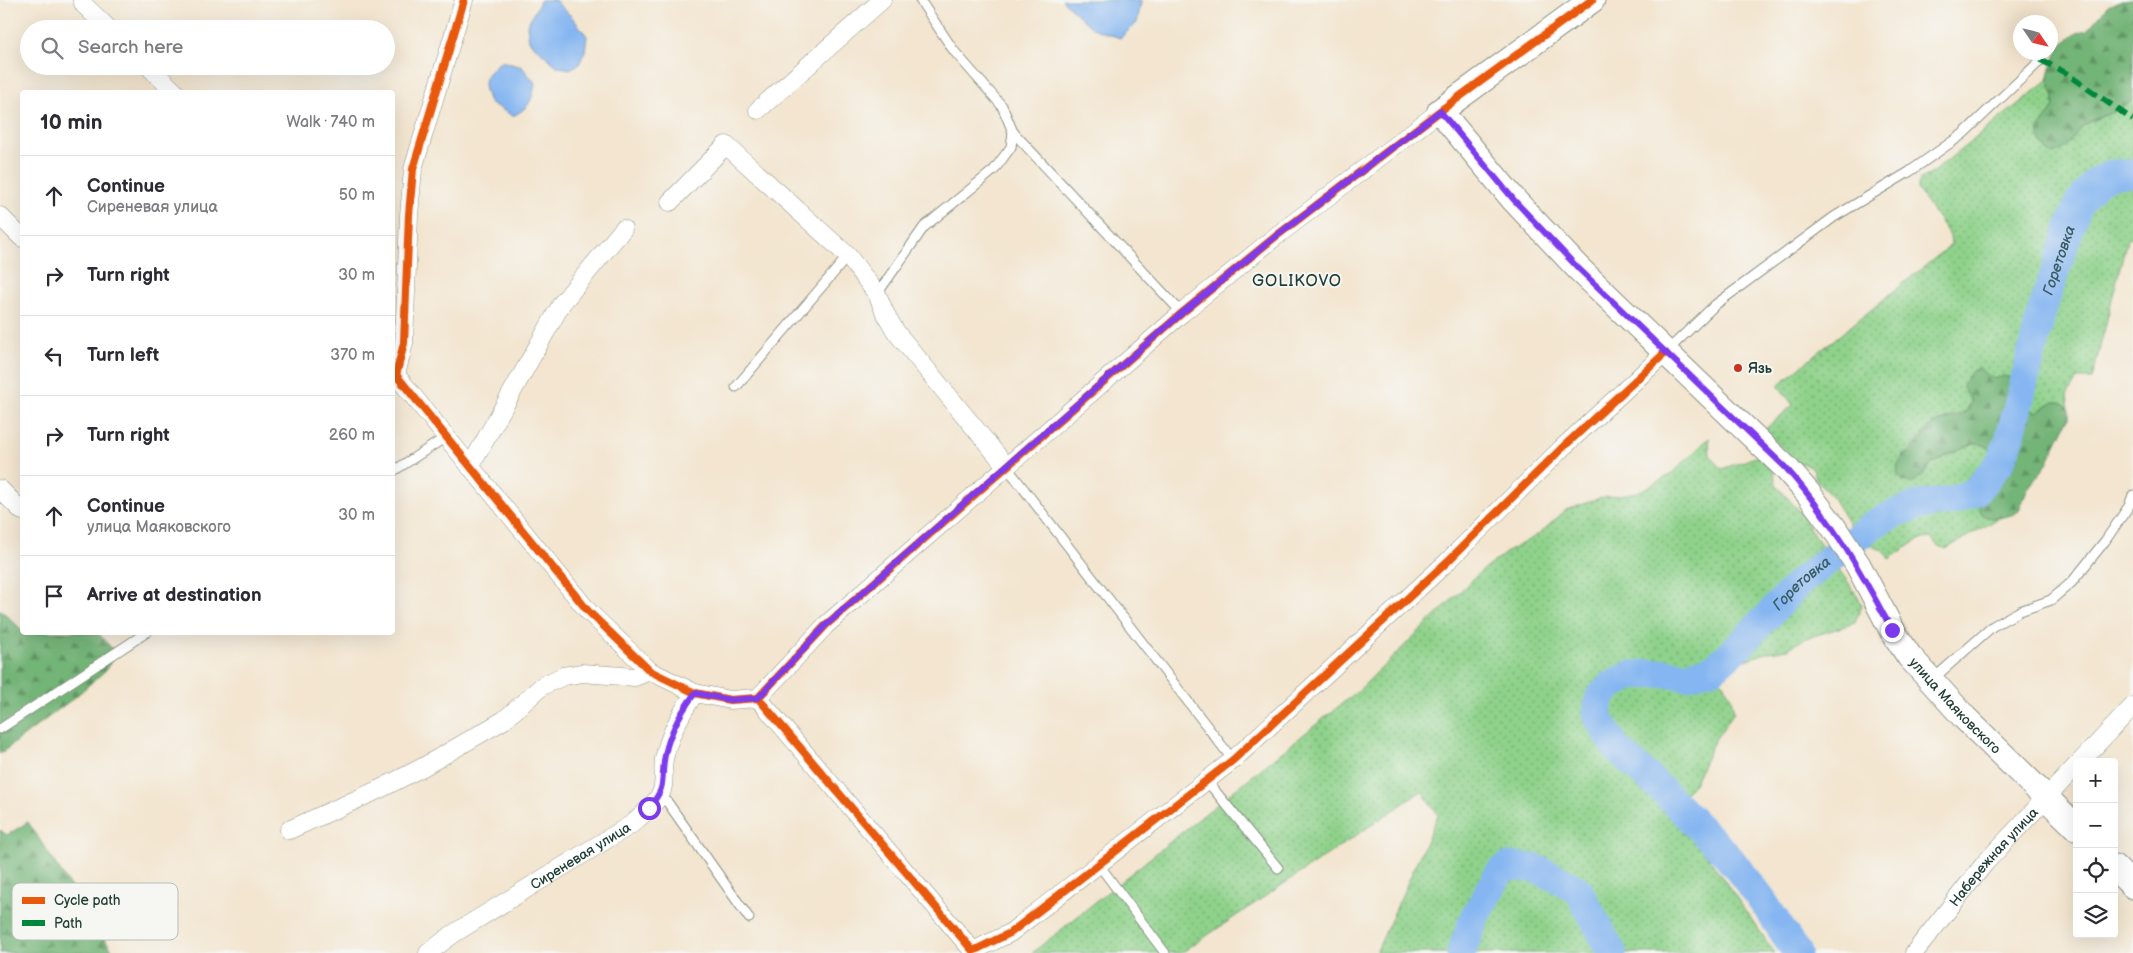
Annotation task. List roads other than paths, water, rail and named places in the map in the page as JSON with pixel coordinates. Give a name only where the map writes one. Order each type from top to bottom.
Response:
[{"type":"street","points":[[82,0],[84,6],[99,20]]},
{"type":"street","points":[[395,369],[404,343],[409,215],[413,169],[464,0]]},
{"type":"street","points":[[758,110],[882,0]]},
{"type":"street","points":[[395,373],[588,611],[650,671],[695,693],[730,700],[758,698],[826,625],[1182,313],[1275,237],[1440,111],[1592,0]]},
{"type":"street","points":[[157,75],[173,90]]},
{"type":"street","name":"улица Маяковского","points":[[1440,111],[1514,200],[1578,268],[1786,468],[1808,493],[1834,528],[1858,565],[1892,630],[1909,656],[1965,718],[2073,824]]},
{"type":"street","points":[[670,202],[726,145],[848,256],[877,294],[896,332],[1006,466]]},
{"type":"street","points":[[0,216],[20,236]]},
{"type":"street","points":[[470,467],[562,303],[623,229]]},
{"type":"street","points":[[758,698],[972,952],[1010,933],[1233,760],[1441,568],[1561,449],[1666,353]]},
{"type":"street","points":[[0,489],[20,509]]},
{"type":"street","points":[[288,830],[380,789],[423,767],[504,720],[542,686],[563,676],[582,674],[635,677],[650,671]]},
{"type":"street","points":[[661,793],[664,760],[672,735],[682,710],[695,693]]},
{"type":"street","points":[[2084,758],[2133,706]]},
{"type":"street","name":"Набережная улица","points":[[1914,953],[1985,863],[2073,769]]},
{"type":"street","name":"Сиреневая улица","points":[[428,953],[453,934],[632,824],[661,793]]},
{"type":"street","points":[[2118,871],[2133,886]]},
{"type":"lane","points":[[920,0],[954,51],[1002,106],[1013,132],[1182,313]]},
{"type":"lane","points":[[1666,353],[1715,305],[1826,223],[1909,172],[1963,134],[2041,60]]},
{"type":"lane","points":[[877,294],[924,227],[994,170],[1011,147],[1013,132]]},
{"type":"lane","points":[[736,387],[848,256]]},
{"type":"lane","points":[[395,470],[446,437]]},
{"type":"lane","points":[[1006,466],[1233,760]]},
{"type":"lane","points":[[1931,680],[1993,626],[2020,611],[2051,600],[2072,582],[2105,541],[2129,506],[2133,495]]},
{"type":"lane","points":[[0,729],[143,635]]},
{"type":"lane","points":[[1207,781],[1278,868]]},
{"type":"lane","points":[[661,793],[749,918]]},
{"type":"lane","points":[[1099,865],[1165,953]]},
{"type":"water","points":[[541,0],[555,0],[587,36],[585,51],[579,64],[570,69],[558,67],[529,41],[527,25]]},
{"type":"water","points":[[1062,0],[1141,0],[1141,2],[1137,23],[1120,38],[1092,28]]},
{"type":"water","points":[[501,61],[522,67],[535,83],[533,94],[527,106],[513,116],[489,102],[485,88],[484,83],[487,75]]},
{"type":"waterway","name":"Горетовка","points":[[1797,953],[1762,900],[1727,855],[1660,788],[1616,748],[1597,715],[1599,698],[1611,686],[1631,675],[1665,673],[1686,676],[1714,668],[1739,646],[1799,583],[1874,524],[1919,505],[1952,501],[1976,491],[2000,462],[2009,441],[2044,304],[2078,204],[2097,181],[2114,174],[2133,173]]},
{"type":"waterway","name":"Горетовка","points":[[1461,953],[1475,916],[1500,872],[1509,866],[1534,868],[1559,879],[1579,891],[1612,953]]},
{"type":"place","name":"Язь","points":[[1738,368]]},
{"type":"district","name":"GOLIKOVO","points":[[1297,280]]}]
